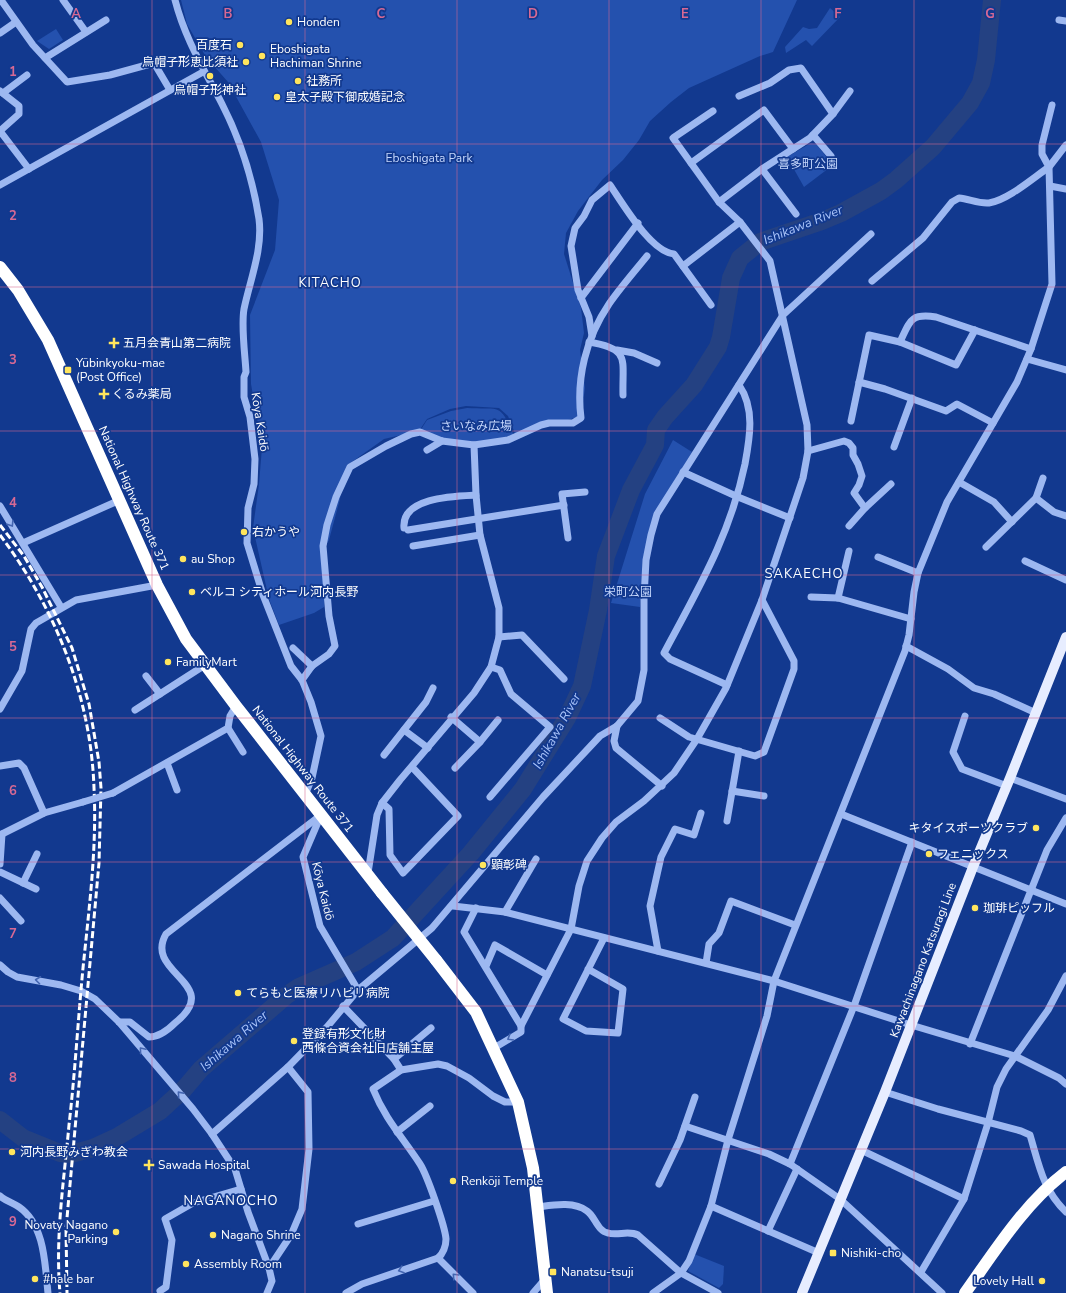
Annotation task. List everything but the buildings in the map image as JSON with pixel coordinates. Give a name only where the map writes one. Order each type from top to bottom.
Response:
[{"type":"highway","name":"National Highway Route 371","points":[[0,267],[20,294],[48,340],[157,586],[186,639],[305,795],[368,873],[382,894],[476,1012],[518,1102],[534,1168],[547,1293]]},
{"type":"highway","points":[[964,1293],[1016,1223],[1046,1187],[1066,1172]]},
{"type":"main road","name":"Kawachinagano Katsuragi Line","points":[[802,1293],[885,1092],[973,867],[1009,782],[1066,637]]},
{"type":"street","points":[[1,0],[16,22],[45,58],[67,82],[110,75],[154,63],[170,90]]},
{"type":"street","name":"Kōya Kaidō","points":[[175,0],[180,20],[203,72],[222,104],[234,133],[254,195],[259,222],[259,242],[244,310],[246,372],[244,376],[244,397],[250,417],[255,459],[254,484],[248,508],[247,544],[263,595],[291,666],[302,680],[311,702],[321,736],[312,778],[305,795]]},
{"type":"street","points":[[66,1],[86,32]]},
{"type":"street","points":[[45,58],[106,20]]},
{"type":"street","points":[[0,33],[16,22]]},
{"type":"street","points":[[739,96],[770,83],[789,70],[801,68],[833,114]]},
{"type":"street","points":[[0,185],[203,72]]},
{"type":"street","points":[[27,75],[1,92],[19,106],[19,114],[0,131],[29,168]]},
{"type":"street","points":[[720,202],[762,170],[813,135],[833,114],[850,91]]},
{"type":"street","points":[[653,1293],[681,1274],[689,1261],[711,1206],[728,1140],[767,1016],[774,981],[906,646],[918,573],[947,502],[1017,382],[1031,349],[1052,284],[1049,167],[1042,154],[1042,145],[1052,105]]},
{"type":"street","points":[[691,163],[764,110],[793,149]]},
{"type":"street","points":[[494,1048],[520,1032],[521,1026],[571,929],[579,886],[587,861],[602,838],[616,822],[662,786],[674,773],[697,739],[727,685],[762,600],[803,478],[808,451],[804,406],[770,260],[740,222],[720,202],[673,138],[713,111]]},
{"type":"street","points":[[813,135],[831,156]]},
{"type":"street","points":[[872,281],[923,238],[952,202],[959,198],[978,203],[991,203],[1007,196],[1049,167],[1066,145]]},
{"type":"street","points":[[762,170],[796,214]]},
{"type":"street","points":[[591,339],[589,317],[578,290],[571,246],[575,228],[584,216],[592,200],[610,186],[649,239],[667,253],[674,254],[712,305]]},
{"type":"street","points":[[1050,186],[1066,189]]},
{"type":"street","points":[[683,266],[740,222]]},
{"type":"street","points":[[581,298],[638,224]]},
{"type":"street","points":[[212,1134],[288,1067],[327,1027],[343,1006],[358,990],[432,928],[453,906],[548,791],[600,736],[617,726],[638,701],[644,670],[644,598],[646,560],[657,514],[783,315],[871,234]]},
{"type":"street","points":[[302,680],[312,666],[329,654],[335,646],[329,616],[323,546],[327,525],[340,485],[350,467],[411,434],[420,432],[442,441],[474,445],[508,440],[541,425],[549,423],[573,423],[581,418],[579,384],[591,339],[608,305],[647,256]]},
{"type":"street","points":[[900,342],[910,321],[921,315],[936,317],[1031,349]]},
{"type":"street","points":[[850,421],[869,335],[900,342],[956,365],[975,330]]},
{"type":"street","points":[[591,339],[607,345],[616,350],[622,356],[623,395]]},
{"type":"street","points":[[616,350],[634,353],[657,362]]},
{"type":"street","points":[[1027,359],[1066,370]]},
{"type":"street","points":[[859,382],[885,389],[946,411],[957,404],[993,423]]},
{"type":"street","points":[[727,685],[670,659],[664,653],[710,568],[738,497],[751,423],[746,394],[739,385]]},
{"type":"street","points":[[894,447],[912,398]]},
{"type":"street","points":[[427,450],[442,441]]},
{"type":"street","points":[[808,451],[844,441],[849,443],[853,448],[853,455],[862,476],[860,485],[854,493],[865,508]]},
{"type":"street","points":[[368,873],[377,815],[382,804],[451,718],[474,693],[491,667],[499,637],[499,608],[480,535],[476,494],[474,445]]},
{"type":"street","points":[[683,472],[738,497],[790,518]]},
{"type":"street","points":[[986,547],[1036,498],[1043,478]]},
{"type":"street","points":[[959,482],[994,502],[1012,522]]},
{"type":"street","points":[[849,526],[865,508],[891,484]]},
{"type":"street","points":[[568,538],[562,494],[585,492]]},
{"type":"street","points":[[476,494],[441,498],[418,505],[410,510],[403,521],[406,529],[564,505]]},
{"type":"street","points":[[1036,498],[1054,512],[1066,516]]},
{"type":"street","points":[[23,543],[120,500]]},
{"type":"street","points":[[0,506],[61,607]]},
{"type":"street","points":[[413,546],[480,535]]},
{"type":"street","points":[[838,598],[849,551]]},
{"type":"street","points":[[878,558],[918,573]]},
{"type":"street","points":[[1025,561],[1066,580]]},
{"type":"street","points":[[1,705],[24,665],[31,629],[36,623],[61,607],[76,600],[91,596],[157,586]]},
{"type":"street","points":[[811,597],[838,598],[911,619]]},
{"type":"street","points":[[660,718],[690,737],[755,756],[764,752],[794,669],[794,661],[762,600]]},
{"type":"street","points":[[499,637],[522,636],[564,679]]},
{"type":"street","points":[[906,646],[948,669],[974,688],[994,694],[1036,713]]},
{"type":"street","points":[[293,648],[312,666]]},
{"type":"street","points":[[135,710],[205,665]]},
{"type":"street","points":[[490,797],[550,727],[511,694],[500,670],[491,667]]},
{"type":"street","points":[[146,676],[160,694]]},
{"type":"street","points":[[384,755],[426,702],[433,688]]},
{"type":"street","points":[[236,706],[230,716],[228,728],[243,752]]},
{"type":"street","points":[[965,716],[953,752],[962,769],[1066,799]]},
{"type":"street","points":[[451,718],[480,742]]},
{"type":"street","points":[[454,768],[480,742],[498,720]]},
{"type":"street","points":[[617,726],[614,741],[616,748],[662,786]]},
{"type":"street","points":[[0,864],[1,835],[44,813],[113,792],[168,763],[228,728]]},
{"type":"street","points":[[404,730],[428,748]]},
{"type":"street","points":[[727,821],[739,751]]},
{"type":"street","points":[[0,766],[19,763],[24,768],[44,813]]},
{"type":"street","points":[[168,763],[177,790]]},
{"type":"street","points":[[382,804],[389,809],[390,855],[403,873],[458,816],[412,767]]},
{"type":"street","points":[[732,791],[764,796]]},
{"type":"street","points":[[658,951],[650,906],[661,857],[675,830],[694,835],[701,813]]},
{"type":"street","points":[[841,814],[1066,904]]},
{"type":"street","points":[[119,1022],[130,1022],[149,1037],[155,1037],[166,1031],[186,1014],[193,1002],[190,990],[163,955],[162,941],[166,934],[321,815]]},
{"type":"street","name":"Kōya Kaidō","points":[[321,815],[303,857],[320,926],[358,990]]},
{"type":"street","points":[[970,1044],[1047,850],[1066,818]]},
{"type":"street","points":[[790,1164],[854,1006],[912,842]]},
{"type":"street","points":[[23,883],[37,854]]},
{"type":"street","points":[[505,912],[536,859]]},
{"type":"street","points":[[0,872],[36,889]]},
{"type":"street","points":[[0,898],[21,921]]},
{"type":"street","points":[[706,963],[709,944],[719,933],[731,902],[795,925]]},
{"type":"street","points":[[453,906],[505,912],[774,981],[970,1044],[1015,1056],[1059,1078],[1066,1084]]},
{"type":"street","points":[[476,908],[464,932],[521,1026]]},
{"type":"street","points":[[588,969],[623,989],[618,1033],[586,1031],[563,1019],[588,969],[604,938]]},
{"type":"street","points":[[486,966],[495,944],[547,975]]},
{"type":"street","points":[[0,965],[17,977],[61,984],[87,994],[109,1011],[193,1109],[236,1169],[241,1189],[263,1255],[269,1268],[272,1281],[267,1293]]},
{"type":"street","points":[[921,1272],[964,1199],[988,1123],[997,1087],[1006,1068],[1048,1010],[1066,976]]},
{"type":"street","points":[[343,1006],[394,1059],[401,1070]]},
{"type":"street","points":[[394,1059],[431,1028]]},
{"type":"street","points":[[346,1293],[362,1284],[438,1258],[443,1251],[446,1240],[442,1221],[420,1164],[382,1111],[373,1089],[401,1070],[430,1065],[447,1066],[469,1078],[493,1096],[505,1102],[518,1102]]},
{"type":"street","points":[[269,1268],[291,1235],[302,1209],[309,1149],[308,1092],[288,1067]]},
{"type":"street","points":[[885,1092],[988,1123],[1021,1131],[1030,1135],[1046,1187],[1066,1212]]},
{"type":"street","points":[[659,1184],[685,1126],[695,1097]]},
{"type":"street","points":[[397,1132],[430,1106]]},
{"type":"street","points":[[685,1126],[769,1154],[790,1164],[840,1199],[921,1272],[942,1293]]},
{"type":"street","points":[[861,1150],[964,1199]]},
{"type":"street","points":[[768,1231],[797,1169]]},
{"type":"street","points":[[160,1292],[166,1287],[172,1240],[165,1219],[193,1203],[241,1189]]},
{"type":"street","points":[[0,1196],[18,1207],[26,1214],[38,1232],[48,1293]]},
{"type":"street","points":[[358,1224],[434,1201]]},
{"type":"street","points":[[538,1206],[565,1205],[587,1210],[602,1231],[608,1234],[632,1232],[638,1235],[681,1274],[718,1293]]},
{"type":"street","points":[[711,1206],[819,1253]]},
{"type":"street","points":[[438,1258],[474,1293]]},
{"type":"street","points":[[533,1293],[546,1278]]},
{"type":"green space","name":"Eboshigata Park","points":[[181,0],[797,0],[773,52],[760,56],[689,88],[671,102],[650,121],[639,140],[623,160],[602,180],[578,211],[566,233],[564,254],[581,308],[584,333],[580,350],[585,388],[581,416],[516,436],[508,416],[499,408],[466,406],[450,409],[427,419],[419,431],[384,439],[349,464],[342,482],[340,499],[329,540],[323,550],[324,607],[314,613],[279,625],[269,599],[253,528],[262,447],[251,384],[250,315],[275,250],[279,200],[261,142],[228,82],[206,57],[187,24]]},
{"type":"green space","points":[[830,8],[840,17],[812,46],[806,40],[786,53],[785,47],[803,27],[809,29],[817,28]]},
{"type":"green space","points":[[56,29],[63,40],[49,49],[37,41]]},
{"type":"green space","name":"喜多町公園","points":[[811,143],[816,144],[833,165],[804,187],[787,157]]},
{"type":"green space","name":"さいなみ広場","points":[[467,408],[498,410],[502,413],[514,436],[476,444],[442,439],[420,431],[427,420],[451,411]]},
{"type":"green space","name":"栄町公園","points":[[673,440],[692,452],[655,513],[643,558],[640,607],[611,603],[645,494]]},
{"type":"green space","points":[[694,1254],[724,1266],[723,1284],[719,1288],[688,1271]]},
{"type":"shaded area","points":[[0,1115],[25,1135],[45,1146],[40,1152],[17,1140],[0,1125]]},
{"type":"waterway","name":"Ishikawa River","points":[[0,1120],[23,1138],[60,1153],[71,1154],[93,1148],[117,1137],[160,1111],[184,1089],[201,1069],[287,995],[299,987],[356,962],[393,938],[471,853],[523,789],[567,718],[582,686],[598,610],[606,556],[631,490],[655,445],[656,430],[665,417],[694,385],[718,347],[731,278],[740,258],[760,242],[841,213],[881,191],[896,180],[933,147],[970,103],[981,83],[986,60],[992,0]]},
{"type":"railway","points":[[0,525],[24,556],[42,587],[72,648],[89,704],[99,762],[101,788],[99,863],[66,1229],[67,1293]]},
{"type":"railway","points":[[0,535],[20,563],[37,592],[53,623],[66,654],[86,720],[94,788],[95,811],[90,901],[59,1230],[60,1293]]},
{"type":"place","name":"Honden","points":[[289,22]]},
{"type":"place","name":"百度石","points":[[240,45]]},
{"type":"place","name":"Eboshigata Hachiman Shrine","points":[[262,56]]},
{"type":"place","name":"烏帽子形恵比須社","points":[[246,62]]},
{"type":"place","name":"烏帽子形神社","points":[[210,76]]},
{"type":"place","name":"社務所","points":[[298,81]]},
{"type":"place","name":"皇太子殿下御成婚記念","points":[[277,97]]},
{"type":"place","name":"五月会青山第二病院","points":[[114,343]]},
{"type":"place","name":"Yūbinkyoku-mae (Post Office)","points":[[68,370]]},
{"type":"place","name":"くるみ薬局","points":[[104,394]]},
{"type":"place","name":"右かうや","points":[[244,532]]},
{"type":"place","name":"au Shop","points":[[183,559]]},
{"type":"place","name":"ベルコ シティホール河内長野","points":[[192,592]]},
{"type":"place","name":"FamilyMart","points":[[168,662]]},
{"type":"place","name":"キタイスポーツクラブ","points":[[1036,828]]},
{"type":"place","name":"フェニックス","points":[[929,854]]},
{"type":"place","name":"顕彰碑","points":[[483,865]]},
{"type":"place","name":"珈琲ピッフル","points":[[975,908]]},
{"type":"place","name":"てらもと医療リハビリ病院","points":[[238,993]]},
{"type":"place","name":"登録有形文化財 西條合資会社旧店舗主屋","points":[[294,1041]]},
{"type":"place","name":"河内長野みぎわ教会","points":[[12,1152]]},
{"type":"place","name":"Sawada Hospital","points":[[149,1165]]},
{"type":"place","name":"Renkōji Temple","points":[[453,1181]]},
{"type":"place","name":"Novaty Nagano Parking","points":[[116,1232]]},
{"type":"place","name":"Nagano Shrine","points":[[213,1235]]},
{"type":"place","name":"Nishiki-cho","points":[[833,1253]]},
{"type":"place","name":"Assembly Room","points":[[186,1264]]},
{"type":"place","name":"Nanatsu-tsuji","points":[[553,1272]]},
{"type":"place","name":"#hale bar","points":[[35,1279]]},
{"type":"place","name":"Lovely Hall","points":[[1042,1281]]},
{"type":"district","name":"KITACHO","points":[[330,283]]},
{"type":"district","name":"SAKAECHO","points":[[804,574]]},
{"type":"district","name":"NAGANOCHO","points":[[231,1201]]}]
